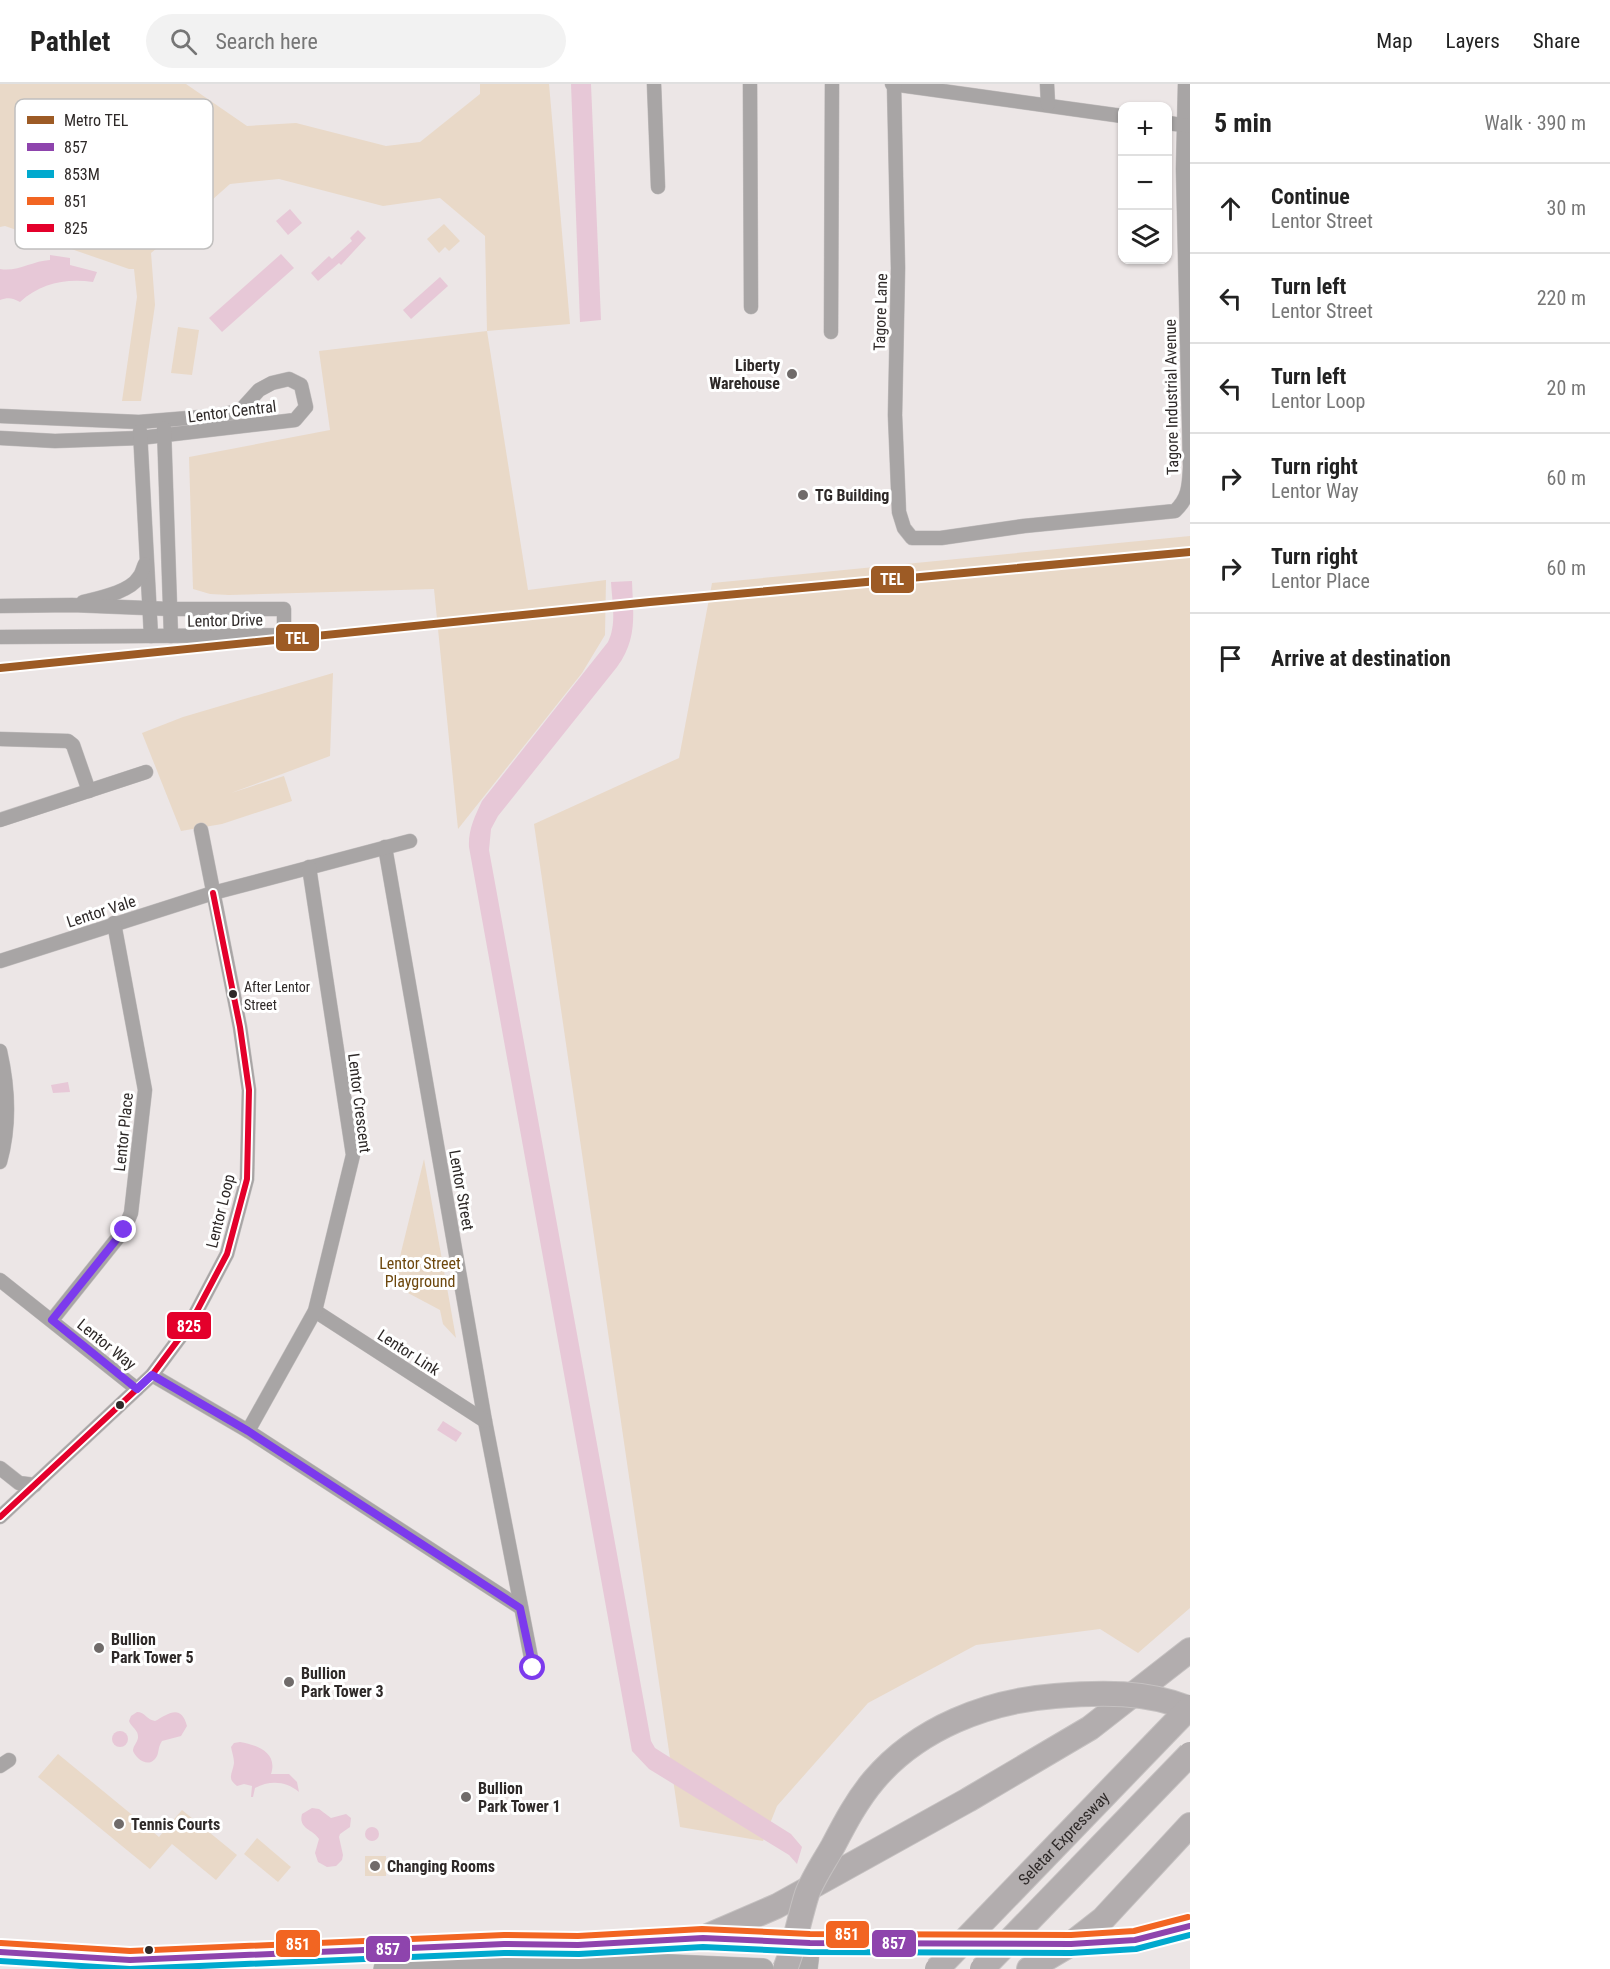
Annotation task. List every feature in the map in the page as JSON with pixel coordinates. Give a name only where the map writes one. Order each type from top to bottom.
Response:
[{"type":"highway","points":[[703,1938],[777,1906],[968,1800],[1090,1728],[1190,1650]]},
{"type":"highway","points":[[786,1969],[808,1892],[858,1803],[874,1780],[895,1759],[937,1730],[967,1715],[1034,1697],[1100,1693],[1139,1695],[1171,1701],[1190,1708]]},
{"type":"highway","name":"Seletar Expressway","points":[[937,1969],[1190,1708]]},
{"type":"highway","name":"Seletar Expressway","points":[[982,1969],[1190,1754]]},
{"type":"highway","points":[[1029,1969],[1071,1944],[1103,1919],[1190,1825]]},
{"type":"main road","points":[[0,1952],[130,1960],[264,1953],[703,1938],[810,1943],[1071,1944],[1135,1940],[1190,1926]]},
{"type":"main road","points":[[807,1969],[810,1943]]},
{"type":"main road","points":[[384,1969],[493,1962],[649,1964],[763,1969]]},
{"type":"street","points":[[654,84],[658,187]]},
{"type":"street","points":[[750,84],[751,307]]},
{"type":"street","points":[[831,332],[832,84]]},
{"type":"street","name":"Tagore Lane","points":[[912,538],[904,528],[899,512],[895,415],[898,268],[893,84],[1118,115]]},
{"type":"street","points":[[1047,84],[1048,104]]},
{"type":"street","name":"Tagore Industrial Avenue","points":[[912,538],[941,538],[1024,526],[1175,511],[1183,504],[1189,489],[1190,467],[1184,239],[1187,126],[1185,84]]},
{"type":"street","points":[[1172,124],[1187,126]]},
{"type":"street","name":"Lentor Central","points":[[0,416],[139,422],[213,416],[240,411],[259,390],[272,383],[289,379],[301,385],[306,407],[295,420],[140,438],[55,441],[0,438]]},
{"type":"street","name":"Lentor Central","points":[[164,420],[171,636]]},
{"type":"street","points":[[139,422],[151,636]]},
{"type":"street","points":[[72,605],[116,593],[128,586],[139,579],[146,560]]},
{"type":"street","name":"Lentor Drive","points":[[0,606],[284,609],[284,635],[0,637]]},
{"type":"street","points":[[0,739],[68,741],[73,745],[89,791]]},
{"type":"street","points":[[0,820],[146,772]]},
{"type":"street","name":"Lentor Loop","points":[[0,1517],[20,1490],[35,1485],[152,1375],[190,1324],[223,1262],[236,1225],[247,1179],[249,1090],[240,1027],[201,830]]},
{"type":"street","points":[[213,893],[410,841]]},
{"type":"street","name":"Lentor Street","points":[[385,848],[485,1421],[533,1668]]},
{"type":"street","name":"Lentor Crescent","points":[[248,1431],[315,1311],[353,1155],[309,867]]},
{"type":"street","name":"Lentor Vale","points":[[0,961],[213,893]]},
{"type":"street","name":"Lentor Place","points":[[52,1320],[124,1230],[131,1213],[145,1090],[114,923]]},
{"type":"street","points":[[0,1051],[7,1102],[0,1162]]},
{"type":"street","name":"Lentor Way","points":[[0,1280],[137,1389]]},
{"type":"street","name":"Lentor Link","points":[[315,1311],[485,1421]]},
{"type":"street","points":[[152,1375],[248,1431],[520,1608]]},
{"type":"street","points":[[0,1468],[20,1490]]},
{"type":"green space","points":[[0,84],[186,84],[208,99],[15,99],[15,229],[0,227]]},
{"type":"green space","points":[[480,84],[549,84],[570,324],[487,331],[485,236],[440,198],[383,206],[279,179],[230,184],[213,199],[213,103],[247,126],[296,123],[386,146],[420,142],[480,94]]},
{"type":"green space","points":[[444,224],[460,241],[449,251],[445,247],[439,253],[427,239]]},
{"type":"green space","points":[[71,249],[156,249],[151,253],[155,305],[141,401],[122,401],[137,297],[134,269]]},
{"type":"green space","points":[[178,327],[199,330],[192,375],[171,373]]},
{"type":"green space","points":[[487,331],[528,590],[606,580],[605,635],[582,673],[458,829],[434,589],[229,595],[210,594],[193,589],[189,457],[330,430],[319,351]]},
{"type":"green space","points":[[1190,536],[1190,1608],[1138,1653],[1100,1629],[976,1645],[868,1703],[777,1806],[763,1841],[680,1827],[534,824],[679,758],[712,583]]},
{"type":"green space","points":[[333,673],[330,756],[231,793],[284,776],[292,801],[222,824],[181,831],[142,733],[183,717]]},
{"type":"green space","name":"Lentor Street Playground","points":[[424,1159],[456,1338],[443,1324],[440,1310],[393,1285]]},
{"type":"green space","name":"Tennis Courts","points":[[58,1754],[159,1837],[182,1810],[237,1855],[216,1880],[172,1844],[150,1869],[38,1777]]},
{"type":"green space","points":[[257,1838],[291,1867],[278,1882],[244,1854]]},
{"type":"green space","name":"Changing Rooms","points":[[365,1856],[386,1856],[386,1876],[365,1876]]},
{"type":"shaded area","points":[[571,84],[591,84],[601,320],[580,322]]},
{"type":"shaded area","points":[[290,209],[302,223],[288,235],[276,221]]},
{"type":"shaded area","points":[[358,230],[366,238],[341,265],[339,263],[318,281],[311,273],[329,256],[332,259],[352,241],[350,238]]},
{"type":"shaded area","points":[[281,254],[294,268],[222,332],[209,318]]},
{"type":"shaded area","points":[[50,255],[70,258],[70,265],[97,272],[93,282],[54,283],[36,290],[20,302],[10,298],[0,300],[0,269],[13,269],[50,260]]},
{"type":"shaded area","points":[[440,277],[448,286],[411,319],[403,310]]},
{"type":"shaded area","points":[[632,581],[633,625],[624,656],[498,816],[491,829],[489,850],[651,1741],[655,1748],[791,1834],[802,1847],[797,1864],[789,1855],[649,1769],[632,1751],[469,847],[471,829],[482,801],[608,642],[613,620],[611,582]]},
{"type":"shaded area","points":[[68,1082],[70,1092],[53,1093],[51,1085]]},
{"type":"shaded area","points":[[443,1421],[462,1433],[456,1442],[437,1430]]},
{"type":"shaded area","points":[[137,1712],[155,1721],[169,1713],[178,1712],[187,1726],[181,1736],[162,1741],[157,1756],[147,1763],[137,1757],[133,1751],[138,1735],[129,1721],[131,1716]]},
{"type":"shaded area","points":[[120,1731],[126,1733],[128,1739],[126,1745],[120,1747],[114,1745],[112,1739],[114,1733]]},
{"type":"shaded area","points":[[240,1742],[265,1751],[272,1761],[271,1774],[289,1774],[297,1782],[299,1792],[283,1784],[272,1783],[255,1788],[253,1797],[251,1797],[252,1786],[244,1784],[237,1786],[231,1778],[234,1763],[231,1747],[234,1743]]},
{"type":"shaded area","points":[[312,1808],[319,1809],[331,1818],[346,1814],[351,1818],[350,1827],[339,1837],[343,1855],[342,1860],[336,1866],[327,1867],[318,1862],[315,1853],[319,1839],[304,1826],[301,1819],[302,1814]]},
{"type":"shaded area","points":[[369,1827],[375,1827],[379,1834],[375,1841],[369,1841],[365,1837],[365,1831]]},
{"type":"metro line","name":"TEL","points":[[0,668],[650,602],[1190,552]]},
{"type":"transit line","name":"825","points":[[0,1517],[152,1375],[190,1324],[227,1254],[247,1179],[249,1090],[240,1027],[213,893]]},
{"type":"transit line","name":"851","points":[[1,1943],[130,1951],[504,1935],[578,1936],[702,1929],[810,1934],[1071,1935],[1134,1931],[1188,1917]]},
{"type":"transit line","name":"857","points":[[0,1952],[130,1960],[504,1944],[578,1945],[703,1938],[810,1943],[1071,1944],[1135,1940],[1190,1926]]},
{"type":"transit line","name":"853M","points":[[0,1961],[130,1969],[504,1953],[579,1954],[703,1947],[810,1952],[1071,1953],[1136,1949],[1190,1935]]},
{"type":"place","name":"Liberty Warehouse","points":[[792,374]]},
{"type":"place","name":"TG Building","points":[[803,495]]},
{"type":"place","name":"After Lentor Street","points":[[233,994]]},
{"type":"place","name":"Bullion Park Tower 5","points":[[99,1648]]},
{"type":"place","name":"Bullion Park Tower 3","points":[[289,1682]]},
{"type":"place","name":"Bullion Park Tower 1","points":[[466,1797]]},
{"type":"place","name":"Tennis Courts","points":[[119,1824]]},
{"type":"place","name":"Changing Rooms","points":[[375,1866]]},
{"type":"route","points":[[124,1230],[52,1320],[137,1389],[152,1375],[248,1431],[520,1608],[533,1668]]}]
